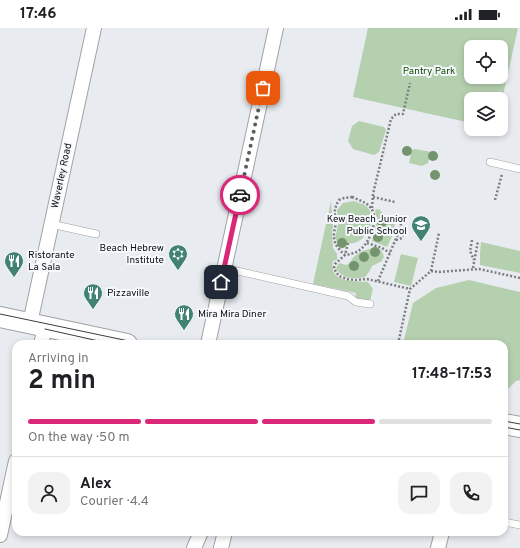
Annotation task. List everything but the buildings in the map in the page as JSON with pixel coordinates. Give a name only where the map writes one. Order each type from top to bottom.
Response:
[{"type":"main road","points":[[0,317],[39,331],[101,340]]},
{"type":"main road","points":[[508,425],[520,427]]},
{"type":"street","name":"Waverley Road","points":[[39,331],[51,224],[94,28]]},
{"type":"street","points":[[209,340],[276,28]]},
{"type":"street","points":[[0,535],[12,480]]},
{"type":"street","points":[[194,548],[200,536]]},
{"type":"street","points":[[221,548],[224,536]]},
{"type":"street","points":[[438,548],[441,536]]},
{"type":"lane","points":[[490,162],[520,169]]},
{"type":"lane","points":[[51,224],[96,234]]},
{"type":"lane","points":[[224,268],[348,296],[356,302],[370,304]]},
{"type":"lane","points":[[508,523],[520,525]]},
{"type":"path","points":[[410,83],[403,114],[396,114],[391,119],[373,198],[372,209],[374,222],[367,243],[354,253],[345,255],[335,264],[334,268],[339,276],[367,279],[410,289]]},
{"type":"path","points":[[495,200],[498,186]]},
{"type":"path","points":[[345,255],[338,249],[334,240],[336,227],[334,211],[339,200],[344,198],[352,198],[365,202],[372,209]]},
{"type":"path","points":[[373,198],[395,202]]},
{"type":"path","points":[[378,282],[396,240],[401,224]]},
{"type":"path","points":[[396,240],[402,238],[405,225]]},
{"type":"path","points":[[399,340],[410,289],[431,271],[439,233]]},
{"type":"path","points":[[472,240],[470,251],[474,260]]},
{"type":"path","points":[[473,268],[478,241]]},
{"type":"path","points":[[367,243],[382,248],[390,253]]},
{"type":"path","points":[[345,255],[348,244]]},
{"type":"path","points":[[431,271],[438,272],[473,268],[520,278]]},
{"type":"green space","name":"Pantry Park","points":[[368,28],[518,28],[508,73],[508,40],[464,40],[464,84],[505,84],[504,92],[464,92],[464,121],[353,97]]},
{"type":"green space","points":[[359,121],[384,127],[386,130],[379,152],[374,155],[353,149],[348,141],[352,126]]},
{"type":"green space","points":[[415,149],[431,152],[428,163],[422,166],[409,163],[412,150]]},
{"type":"green space","points":[[331,201],[333,248],[337,254],[337,260],[333,261],[333,268],[338,277],[350,281],[368,282],[373,289],[370,301],[355,298],[356,293],[313,284]]},
{"type":"green space","points":[[354,201],[366,206],[370,211],[372,218],[371,224],[364,237],[353,243],[346,243],[345,247],[340,249],[335,238],[338,225],[337,210],[343,203]]},
{"type":"green space","points":[[376,209],[380,210],[391,222],[395,223],[393,234],[387,247],[372,241],[377,220]]},
{"type":"green space","points":[[481,242],[520,251],[520,273],[480,265]]},
{"type":"green space","points":[[375,248],[381,250],[384,256],[382,261],[372,266],[365,277],[353,278],[338,272],[336,268],[339,263],[346,265],[360,253]]},
{"type":"green space","points":[[401,254],[418,258],[411,286],[394,282]]},
{"type":"green space","points":[[469,280],[520,292],[520,380],[516,381],[508,389],[508,340],[404,340],[413,303],[436,288]]},
{"type":"tram line","points":[[0,314],[124,340]]},
{"type":"tram line","points":[[45,329],[94,340]]},
{"type":"tram line","points":[[508,422],[520,424]]},
{"type":"tram line","points":[[508,428],[520,430]]},
{"type":"way so far","points":[[240,195],[263,88]]},
{"type":"place","name":"Kew Beach Junior Public School","points":[[421,242]]},
{"type":"place","name":"Beach Hebrew Institute","points":[[178,271]]},
{"type":"place","name":"Ristorante La Sala","points":[[14,278]]},
{"type":"place","name":"Pizzaville","points":[[93,310]]},
{"type":"place","name":"Mira Mira Diner","points":[[184,331]]},
{"type":"route","points":[[221,282],[240,195]]}]
